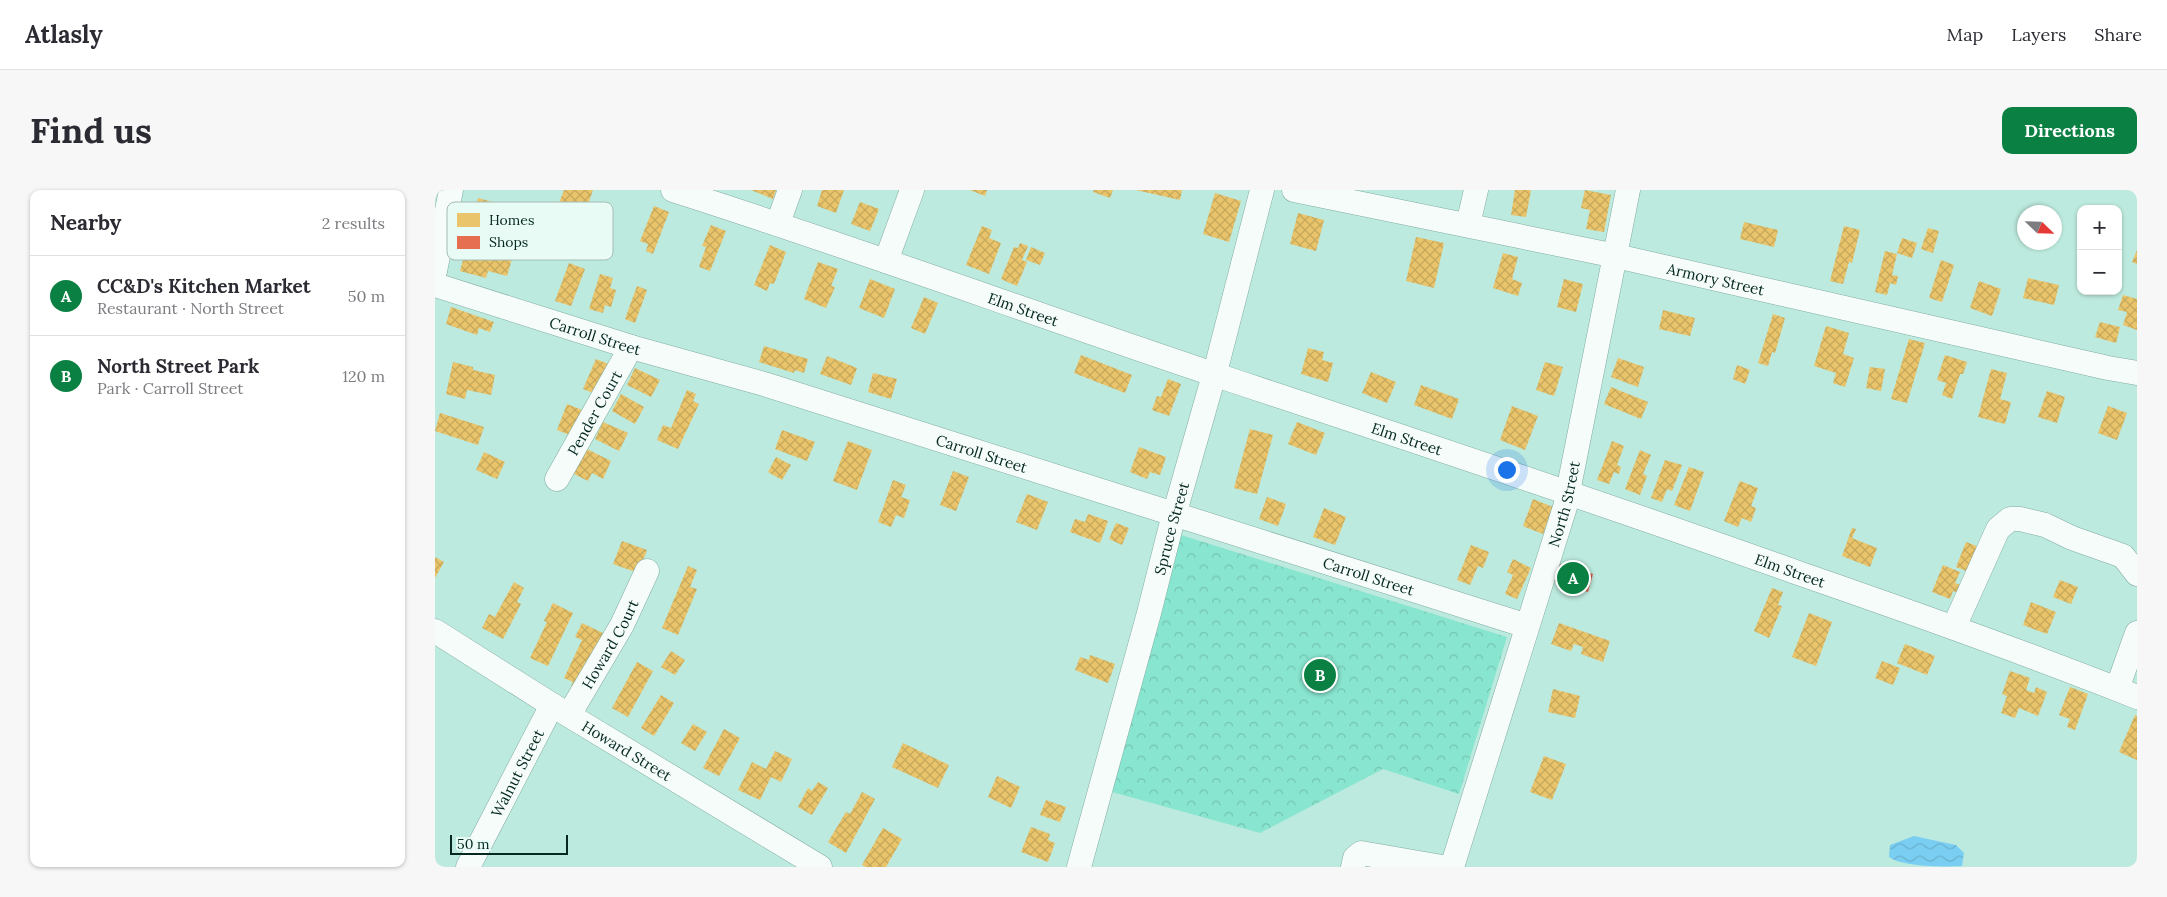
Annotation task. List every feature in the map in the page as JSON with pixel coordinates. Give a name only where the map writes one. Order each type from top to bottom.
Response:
[{"type":"street","name":"Elm Street","points":[[673,190],[779,223],[1215,374],[1566,492],[1954,627],[2127,693]]},
{"type":"street","points":[[779,223],[789,190]]},
{"type":"street","points":[[886,261],[912,190]]},
{"type":"street","name":"Spruce Street","points":[[1079,867],[1215,374],[1262,190]]},
{"type":"street","name":"Armory Street","points":[[1294,190],[1615,256],[2108,368],[2137,372]]},
{"type":"street","points":[[1468,225],[1476,190]]},
{"type":"street","name":"North Street","points":[[1452,867],[1565,508],[1566,492],[1628,190]]},
{"type":"street","points":[[435,271],[447,210]]},
{"type":"street","name":"Carroll Street","points":[[435,285],[631,347],[764,384],[1527,626]]},
{"type":"street","name":"Pender Court","points":[[557,479],[631,347]]},
{"type":"street","points":[[1954,627],[1998,528],[2010,519],[2020,519],[2045,525],[2072,538],[2123,556],[2137,574]]},
{"type":"street","name":"Howard Court","points":[[561,710],[622,625],[647,571]]},
{"type":"street","name":"Howard Street","points":[[435,631],[561,710],[820,867]]},
{"type":"street","points":[[2127,693],[2137,633]]},
{"type":"street","name":"Walnut Street","points":[[468,867],[561,710]]},
{"type":"street","points":[[1353,867],[1355,858],[1361,853],[1442,867]]},
{"type":"green space","points":[[1181,535],[1507,637],[1459,794],[1383,769],[1260,833],[1112,792]]},
{"type":"water","points":[[1914,836],[1956,845],[1964,853],[1962,866],[1913,865],[1889,857],[1890,845]]},
{"type":"building: Homes","points":[[564,190],[593,190],[589,202],[559,202]]},
{"type":"building: Homes","points":[[751,190],[776,190],[773,199]]},
{"type":"building: Homes","points":[[822,190],[844,190],[836,213],[817,206]]},
{"type":"building: Homes","points":[[970,190],[987,190],[985,196]]},
{"type":"building: Homes","points":[[1094,190],[1113,190],[1110,198],[1093,192]]},
{"type":"building: Homes","points":[[1136,190],[1182,190],[1180,200]]},
{"type":"building: Homes","points":[[1515,190],[1531,190],[1526,217],[1511,215]]},
{"type":"building: Homes","points":[[1585,190],[1611,195],[1604,232],[1586,229],[1590,210],[1581,208]]},
{"type":"building: Homes","points":[[1215,193],[1241,201],[1229,242],[1203,234]]},
{"type":"building: Homes","points":[[478,198],[493,202],[477,202]]},
{"type":"building: Homes","points":[[860,202],[879,209],[870,231],[851,224]]},
{"type":"building: Homes","points":[[654,206],[669,212],[653,254],[646,251],[648,244],[640,241]]},
{"type":"building: Homes","points":[[1298,213],[1324,220],[1316,251],[1290,244]]},
{"type":"building: Homes","points":[[1744,222],[1778,230],[1774,247],[1740,239]]},
{"type":"building: Homes","points":[[711,225],[726,231],[710,271],[699,267],[706,247],[702,246]]},
{"type":"building: Homes","points":[[982,226],[992,230],[989,238],[1001,243],[989,274],[966,265]]},
{"type":"building: Homes","points":[[1844,226],[1860,230],[1852,263],[1849,262],[1843,284],[1830,281]]},
{"type":"building: Homes","points":[[1928,228],[1939,231],[1933,253],[1921,249]]},
{"type":"building: Homes","points":[[1416,237],[1444,243],[1434,288],[1406,281]]},
{"type":"building: Homes","points":[[1902,238],[1917,243],[1912,258],[1897,253]]},
{"type":"building: Homes","points":[[1020,243],[1028,246],[1022,260],[1027,262],[1017,286],[1001,279],[1014,247],[1018,248]]},
{"type":"building: Homes","points":[[770,245],[786,252],[774,284],[770,283],[767,291],[754,285]]},
{"type":"building: Homes","points":[[1031,247],[1045,253],[1040,265],[1026,260]]},
{"type":"building: Homes","points":[[2137,250],[2137,264],[2132,262]]},
{"type":"building: Homes","points":[[1885,251],[1897,254],[1892,275],[1898,276],[1896,285],[1890,283],[1887,295],[1875,292]]},
{"type":"building: Homes","points":[[1503,253],[1518,257],[1512,279],[1522,283],[1518,296],[1493,288]]},
{"type":"building: Homes","points":[[463,260],[512,260],[507,276],[488,271],[486,278],[460,271]]},
{"type":"building: Homes","points":[[1941,260],[1954,265],[1942,302],[1929,298]]},
{"type":"building: Homes","points":[[818,262],[838,269],[831,286],[835,287],[826,308],[804,299]]},
{"type":"building: Homes","points":[[569,263],[585,269],[571,306],[555,301]]},
{"type":"building: Homes","points":[[600,274],[613,278],[610,288],[616,290],[611,307],[605,305],[603,313],[589,309]]},
{"type":"building: Homes","points":[[2028,278],[2059,285],[2054,305],[2023,298]]},
{"type":"building: Homes","points":[[870,279],[895,289],[884,318],[859,308]]},
{"type":"building: Homes","points":[[1564,279],[1583,284],[1576,312],[1557,307]]},
{"type":"building: Homes","points":[[1979,281],[2001,289],[1992,316],[1970,308]]},
{"type":"building: Homes","points":[[637,286],[647,290],[635,323],[625,319]]},
{"type":"building: Homes","points":[[2123,295],[2137,299],[2137,330],[2123,325],[2127,312],[2118,310]]},
{"type":"building: Homes","points":[[924,297],[938,303],[925,334],[911,328]]},
{"type":"building: Homes","points":[[451,307],[494,322],[490,332],[479,328],[477,335],[446,324]]},
{"type":"building: Homes","points":[[1663,310],[1695,318],[1690,336],[1659,329]]},
{"type":"building: Homes","points":[[1773,314],[1785,318],[1775,353],[1772,352],[1768,366],[1758,363]]},
{"type":"building: Homes","points":[[2100,322],[2120,327],[2116,343],[2095,337]]},
{"type":"building: Homes","points":[[1826,326],[1849,333],[1843,354],[1854,358],[1845,387],[1833,383],[1836,373],[1814,366]]},
{"type":"building: Homes","points":[[1909,339],[1925,343],[1907,403],[1891,399]]},
{"type":"building: Homes","points":[[764,346],[808,359],[804,373],[795,370],[794,373],[759,362]]},
{"type":"building: Homes","points":[[1308,348],[1324,352],[1322,360],[1333,363],[1328,382],[1301,374]]},
{"type":"building: Homes","points":[[1081,355],[1132,375],[1125,393],[1074,373]]},
{"type":"building: Homes","points":[[1945,355],[1967,362],[1963,374],[1960,374],[1952,399],[1942,395],[1946,383],[1937,380]]},
{"type":"building: Homes","points":[[827,356],[857,368],[851,385],[820,374]]},
{"type":"building: Homes","points":[[1618,358],[1644,367],[1638,387],[1611,377]]},
{"type":"building: Homes","points":[[596,359],[611,365],[598,395],[583,389]]},
{"type":"building: Homes","points":[[453,362],[473,367],[473,370],[495,375],[491,395],[467,390],[465,399],[446,394]]},
{"type":"building: Homes","points":[[1545,362],[1563,367],[1554,396],[1536,390]]},
{"type":"building: Homes","points":[[1737,365],[1750,370],[1745,384],[1733,379]]},
{"type":"building: Homes","points":[[1870,367],[1885,369],[1881,391],[1866,388]]},
{"type":"building: Homes","points":[[635,368],[660,380],[651,397],[627,385]]},
{"type":"building: Homes","points":[[1991,369],[2007,373],[2000,399],[2011,402],[2005,424],[1978,417]]},
{"type":"building: Homes","points":[[1371,372],[1396,382],[1387,403],[1362,393]]},
{"type":"building: Homes","points":[[873,373],[897,379],[891,399],[868,392]]},
{"type":"building: Homes","points":[[1168,379],[1181,384],[1169,416],[1152,410],[1157,396],[1161,397]]},
{"type":"building: Homes","points":[[1421,385],[1459,399],[1452,419],[1414,405]]},
{"type":"building: Homes","points":[[1611,387],[1648,402],[1641,419],[1604,404]]},
{"type":"building: Homes","points":[[687,390],[696,394],[693,401],[699,404],[678,449],[657,440],[663,425],[671,428]]},
{"type":"building: Homes","points":[[2047,391],[2065,397],[2057,423],[2038,417]]},
{"type":"building: Homes","points":[[621,394],[644,407],[635,424],[612,411]]},
{"type":"building: Homes","points":[[567,404],[587,412],[577,438],[557,430]]},
{"type":"building: Homes","points":[[1512,406],[1538,416],[1525,450],[1500,440]]},
{"type":"building: Homes","points":[[2108,406],[2127,413],[2117,440],[2098,433]]},
{"type":"building: Homes","points":[[440,413],[484,427],[478,445],[435,431]]},
{"type":"building: Homes","points":[[603,422],[628,433],[619,451],[595,439]]},
{"type":"building: Homes","points":[[1297,422],[1325,433],[1316,455],[1288,444]]},
{"type":"building: Homes","points":[[1250,429],[1273,435],[1257,494],[1234,488]]},
{"type":"building: Homes","points":[[782,430],[815,442],[807,461],[775,449]]},
{"type":"building: Homes","points":[[848,441],[872,450],[857,490],[833,481]]},
{"type":"building: Homes","points":[[1612,441],[1624,446],[1617,465],[1621,467],[1619,474],[1614,472],[1609,484],[1597,480]]},
{"type":"building: Homes","points":[[1139,447],[1166,457],[1160,475],[1150,472],[1147,479],[1130,472]]},
{"type":"building: Homes","points":[[585,448],[611,461],[603,479],[592,473],[588,481],[572,473]]},
{"type":"building: Homes","points":[[1640,450],[1651,455],[1643,474],[1647,476],[1640,495],[1625,489]]},
{"type":"building: Homes","points":[[484,452],[505,462],[497,479],[476,470]]},
{"type":"building: Homes","points":[[776,457],[791,465],[782,480],[768,472]]},
{"type":"building: Homes","points":[[1665,460],[1682,465],[1672,491],[1667,489],[1662,502],[1651,498]]},
{"type":"building: Homes","points":[[1689,467],[1704,472],[1690,511],[1674,505]]},
{"type":"building: Homes","points":[[953,471],[969,477],[956,511],[940,505]]},
{"type":"building: Homes","points":[[893,480],[906,485],[901,497],[910,500],[904,518],[896,515],[891,527],[878,522]]},
{"type":"building: Homes","points":[[1740,481],[1758,488],[1751,506],[1756,508],[1751,522],[1742,518],[1738,527],[1724,521]]},
{"type":"building: Homes","points":[[1027,494],[1048,502],[1037,530],[1016,522]]},
{"type":"building: Homes","points":[[1267,497],[1286,504],[1278,526],[1259,519]]},
{"type":"building: Homes","points":[[1533,499],[1553,507],[1543,534],[1523,526]]},
{"type":"building: Homes","points":[[1324,508],[1346,517],[1335,545],[1313,537]]},
{"type":"building: Homes","points":[[1088,514],[1108,521],[1100,543],[1070,532],[1075,519],[1085,522]]},
{"type":"building: Homes","points":[[1116,523],[1129,528],[1122,545],[1109,539]]},
{"type":"building: Homes","points":[[1852,528],[1856,529],[1852,538],[1877,548],[1870,567],[1842,556]]},
{"type":"building: Homes","points":[[622,541],[647,550],[638,573],[613,564]]},
{"type":"building: Homes","points":[[1966,542],[1982,548],[1974,574],[1956,567]]},
{"type":"building: Homes","points":[[1471,545],[1489,552],[1483,568],[1478,566],[1470,585],[1457,580]]},
{"type":"building: Homes","points":[[435,557],[444,562],[435,578]]},
{"type":"building: Homes","points":[[1513,559],[1531,568],[1517,599],[1505,594],[1513,575],[1507,572]]},
{"type":"building: Homes","points":[[1943,565],[1960,572],[1955,583],[1961,585],[1958,593],[1953,591],[1950,599],[1932,592]]},
{"type":"building: Homes","points":[[688,566],[697,570],[690,587],[697,589],[678,635],[662,628]]},
{"type":"building: Homes","points":[[2060,580],[2078,587],[2071,604],[2053,597]]},
{"type":"building: Homes","points":[[514,582],[524,588],[517,602],[521,604],[503,639],[482,628],[489,614],[495,617]]},
{"type":"building: Homes","points":[[1772,588],[1783,592],[1778,605],[1782,606],[1769,638],[1754,631]]},
{"type":"building: Homes","points":[[2031,602],[2056,612],[2047,634],[2023,625]]},
{"type":"building: Homes","points":[[553,603],[573,613],[548,666],[530,658],[547,622],[544,621]]},
{"type":"building: Homes","points":[[1809,613],[1832,622],[1816,666],[1792,657]]},
{"type":"building: Homes","points":[[582,623],[603,633],[588,664],[582,691],[571,686],[573,682],[564,678],[582,640],[575,637]]},
{"type":"building: Homes","points":[[1559,623],[1610,641],[1603,662],[1581,654],[1583,647],[1574,644],[1571,651],[1551,644]]},
{"type":"building: Homes","points":[[1905,644],[1935,656],[1927,675],[1897,663]]},
{"type":"building: Homes","points":[[671,651],[685,660],[675,675],[661,667]]},
{"type":"building: Homes","points":[[1090,655],[1115,664],[1108,683],[1075,670],[1080,657],[1089,660]]},
{"type":"building: Homes","points":[[1882,661],[1900,668],[1893,685],[1875,678]]},
{"type":"building: Homes","points":[[637,662],[653,671],[628,717],[612,708]]},
{"type":"building: Homes","points":[[2010,671],[2030,678],[2026,690],[2034,693],[2036,687],[2047,692],[2038,716],[2019,708],[2015,718],[2001,713],[2007,696],[2002,694]]},
{"type":"building: Homes","points":[[2070,687],[2088,694],[2075,730],[2067,727],[2070,719],[2059,715]]},
{"type":"building: Homes","points":[[1553,689],[1580,696],[1575,718],[1548,712]]},
{"type":"building: Homes","points":[[661,695],[674,703],[654,736],[641,728]]},
{"type":"building: Homes","points":[[2135,715],[2137,716],[2137,760],[2119,752]]},
{"type":"building: Homes","points":[[693,724],[707,732],[695,751],[681,743]]},
{"type":"building: Homes","points":[[724,729],[740,738],[719,776],[703,768]]},
{"type":"building: Homes","points":[[903,743],[949,765],[938,788],[892,767]]},
{"type":"building: Homes","points":[[775,751],[792,759],[781,782],[771,777],[760,800],[738,790],[752,762],[766,769]]},
{"type":"building: Homes","points":[[1544,756],[1566,764],[1552,800],[1530,792]]},
{"type":"building: Homes","points":[[997,776],[1020,787],[1011,808],[988,797]]},
{"type":"building: Homes","points":[[818,782],[828,788],[812,815],[798,807],[808,788],[812,791]]},
{"type":"building: Homes","points":[[862,792],[875,799],[846,853],[828,842],[846,812],[850,814]]},
{"type":"building: Homes","points":[[1046,800],[1066,807],[1060,822],[1040,815]]},
{"type":"building: Homes","points":[[1031,827],[1050,834],[1048,840],[1055,843],[1048,862],[1021,852]]},
{"type":"building: Homes","points":[[883,828],[902,839],[886,867],[866,867],[862,865]]},
{"type":"building: Shops","points":[[1559,564],[1593,574],[1588,592],[1553,581]]},
{"type":"place","name":"CC&D's Kitchen Market","points":[[1573,578]]},
{"type":"place","name":"North Street Park","points":[[1320,675]]}]
